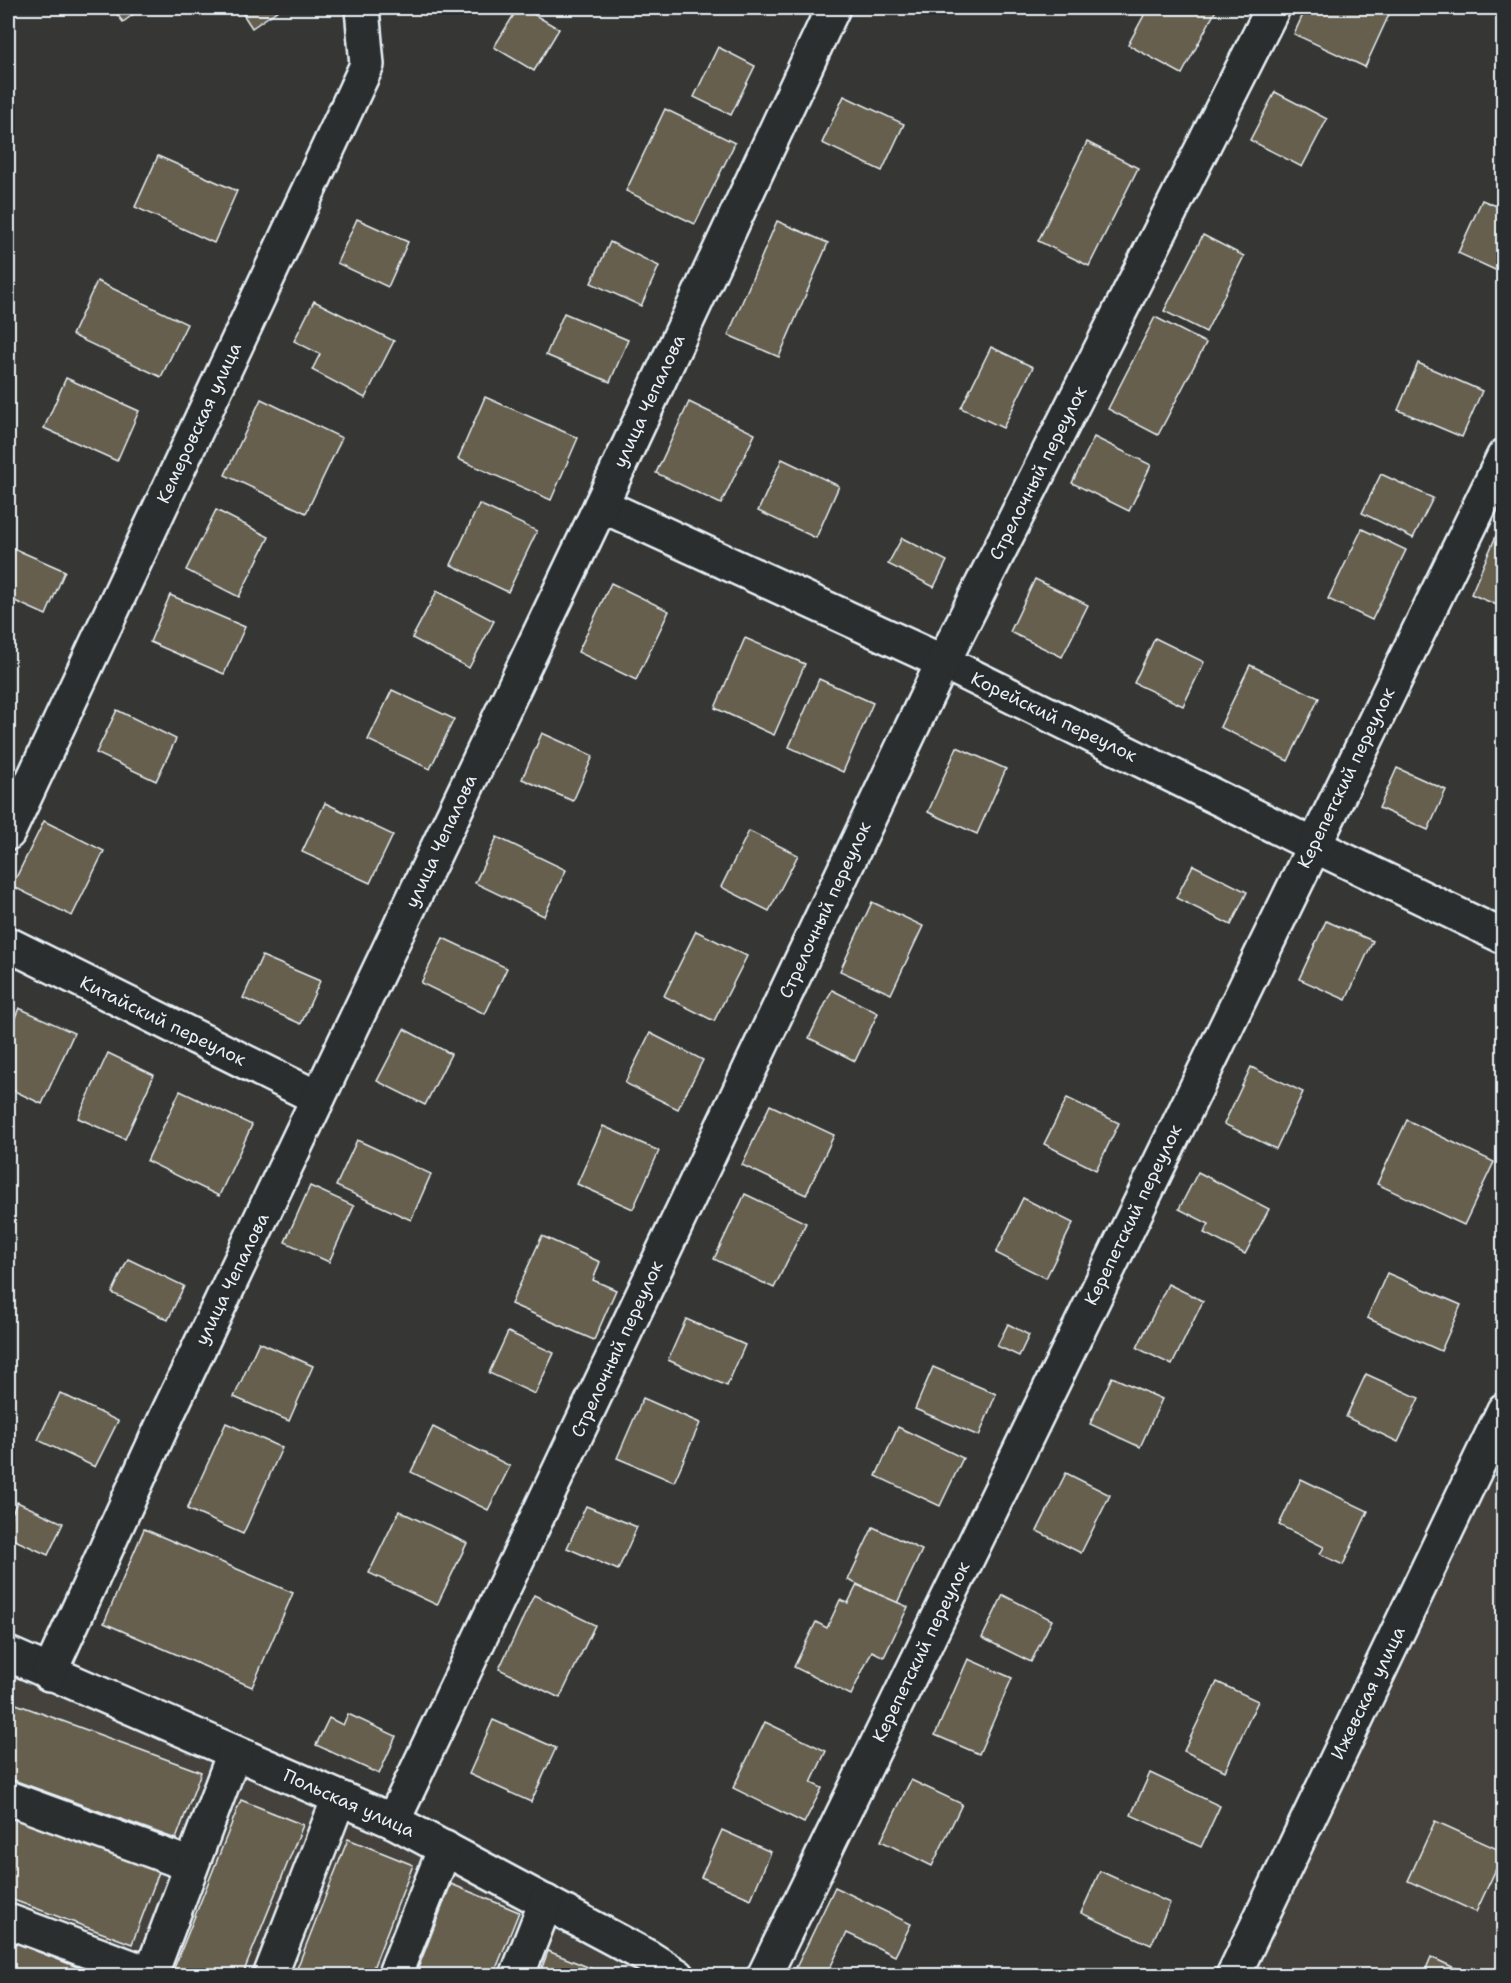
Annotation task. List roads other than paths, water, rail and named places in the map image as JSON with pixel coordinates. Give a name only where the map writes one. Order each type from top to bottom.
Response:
[{"type":"street","name":"Кемеровская улица","points":[[8,833],[367,65],[362,8]]},
{"type":"street","name":"улица Чепалова","points":[[49,1674],[169,1411],[601,505],[833,8]]},
{"type":"street","name":"Стрелочный переулок","points":[[393,1821],[943,662],[1274,8]]},
{"type":"street","name":"Керепетский переулок","points":[[764,1976],[1503,456]]},
{"type":"street","name":"Корейский переулок","points":[[601,505],[943,662],[1313,846],[1503,937]]},
{"type":"street","name":"Китайский переулок","points":[[8,944],[318,1098]]},
{"type":"street","name":"Ижевская улица","points":[[1233,1976],[1503,1410]]},
{"type":"street","name":"Польская улица","points":[[8,1654],[49,1674],[393,1821],[546,1902],[644,1966],[678,1976]]},
{"type":"street","points":[[8,1921],[150,1975],[234,1752]]},
{"type":"street","points":[[8,1798],[191,1865]]},
{"type":"street","points":[[270,1976],[339,1798]]},
{"type":"street","points":[[394,1976],[445,1848]]},
{"type":"street","points":[[517,1976],[546,1902]]}]
